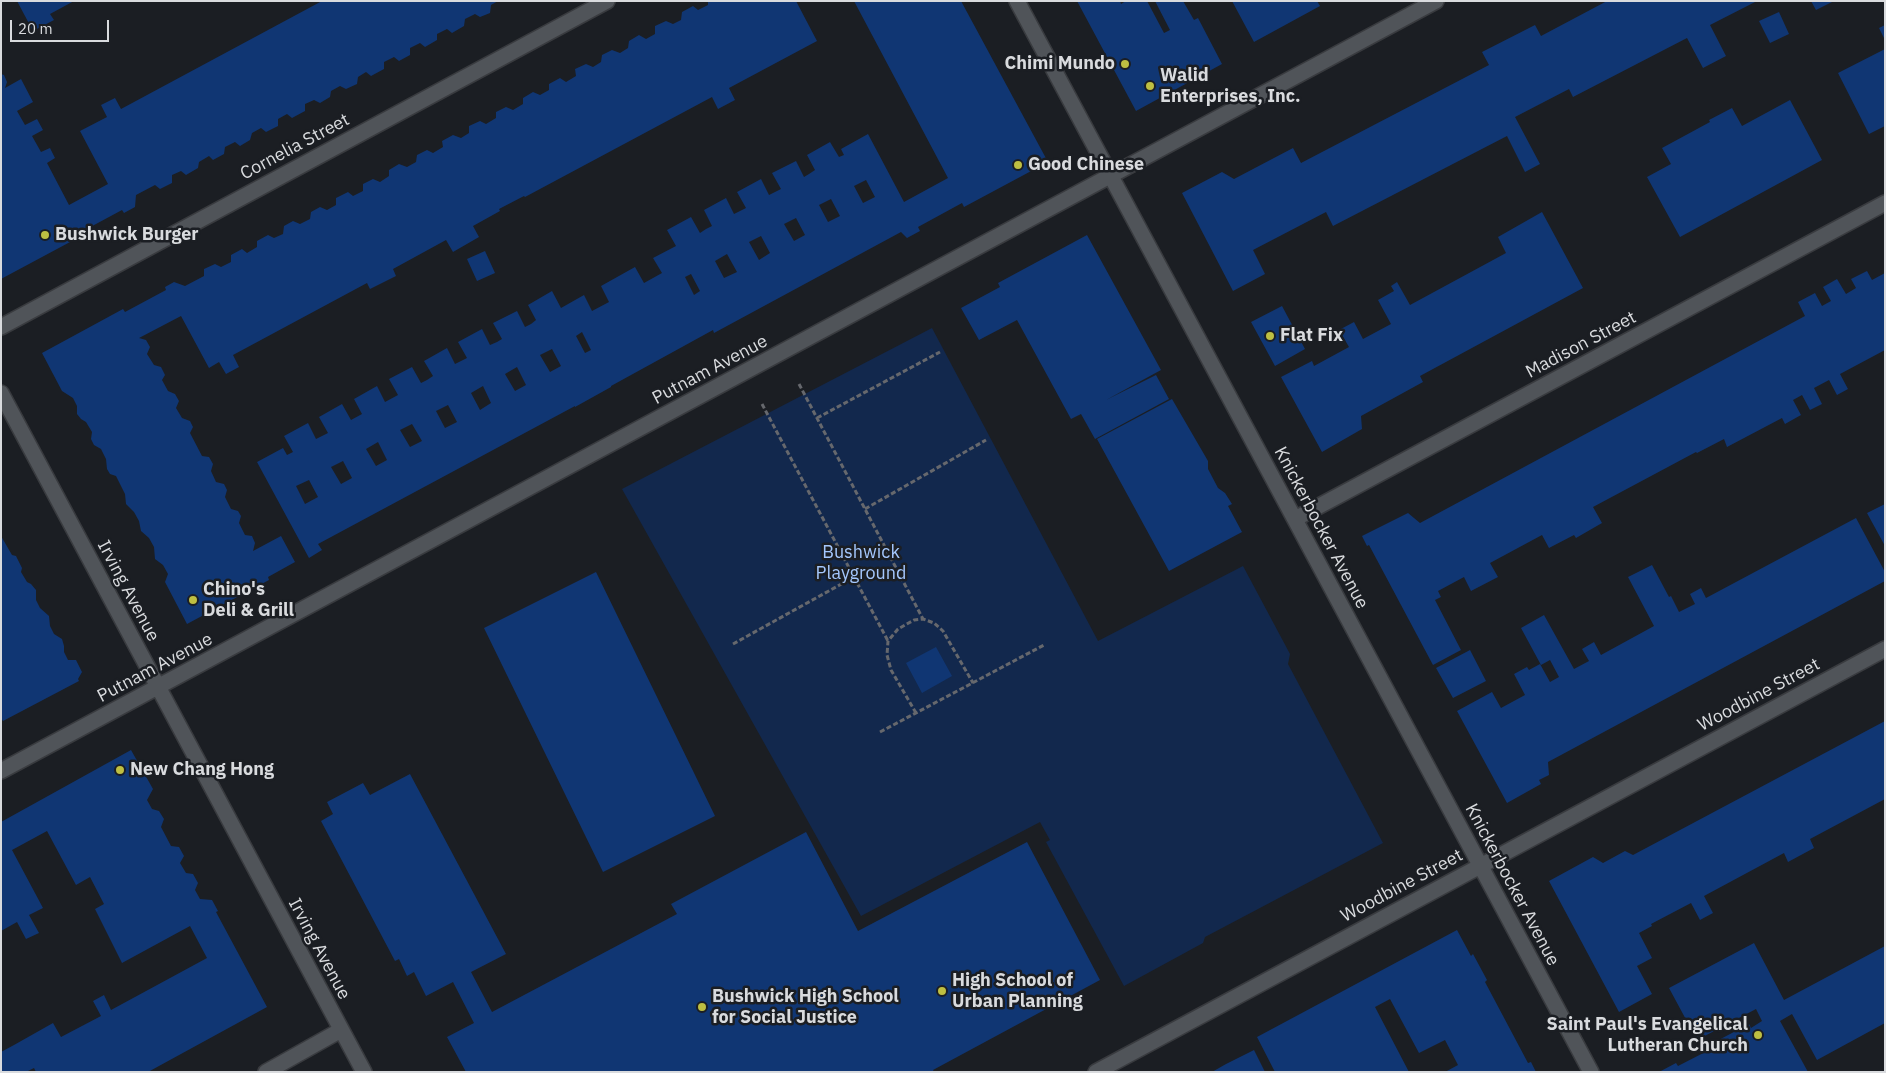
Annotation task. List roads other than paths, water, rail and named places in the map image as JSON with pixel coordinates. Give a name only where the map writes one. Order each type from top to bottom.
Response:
[{"type":"street","name":"Cornelia Street","points":[[1,327],[607,1]]},
{"type":"street","name":"Knickerbocker Avenue","points":[[1017,1],[1591,1072]]},
{"type":"street","name":"Putnam Avenue","points":[[1,771],[1436,1]]},
{"type":"street","name":"Madison Street","points":[[1295,519],[1885,203]]},
{"type":"street","name":"Irving Avenue","points":[[1,393],[364,1072]]},
{"type":"street","name":"Woodbine Street","points":[[1096,1072],[1885,648]]},
{"type":"street","points":[[266,1072],[342,1030]]},
{"type":"place","name":"Chimi Mundo","points":[[1125,64]]},
{"type":"place","name":"Walid Enterprises, Inc.","points":[[1150,86]]},
{"type":"place","name":"Good Chinese","points":[[1018,165]]},
{"type":"place","name":"Bushwick Burger","points":[[45,235]]},
{"type":"place","name":"Flat Fix","points":[[1270,336]]},
{"type":"place","name":"Chino's Deli & Grill","points":[[193,600]]},
{"type":"place","name":"New Chang Hong","points":[[120,770]]},
{"type":"place","name":"High School of Urban Planning","points":[[942,991]]},
{"type":"place","name":"Bushwick High School for Social Justice","points":[[702,1007]]},
{"type":"place","name":"Saint Paul's Evangelical Lutheran Church","points":[[1758,1035]]},
{"type":"park label","name":"Bushwick Playground","points":[[861,563]]}]
